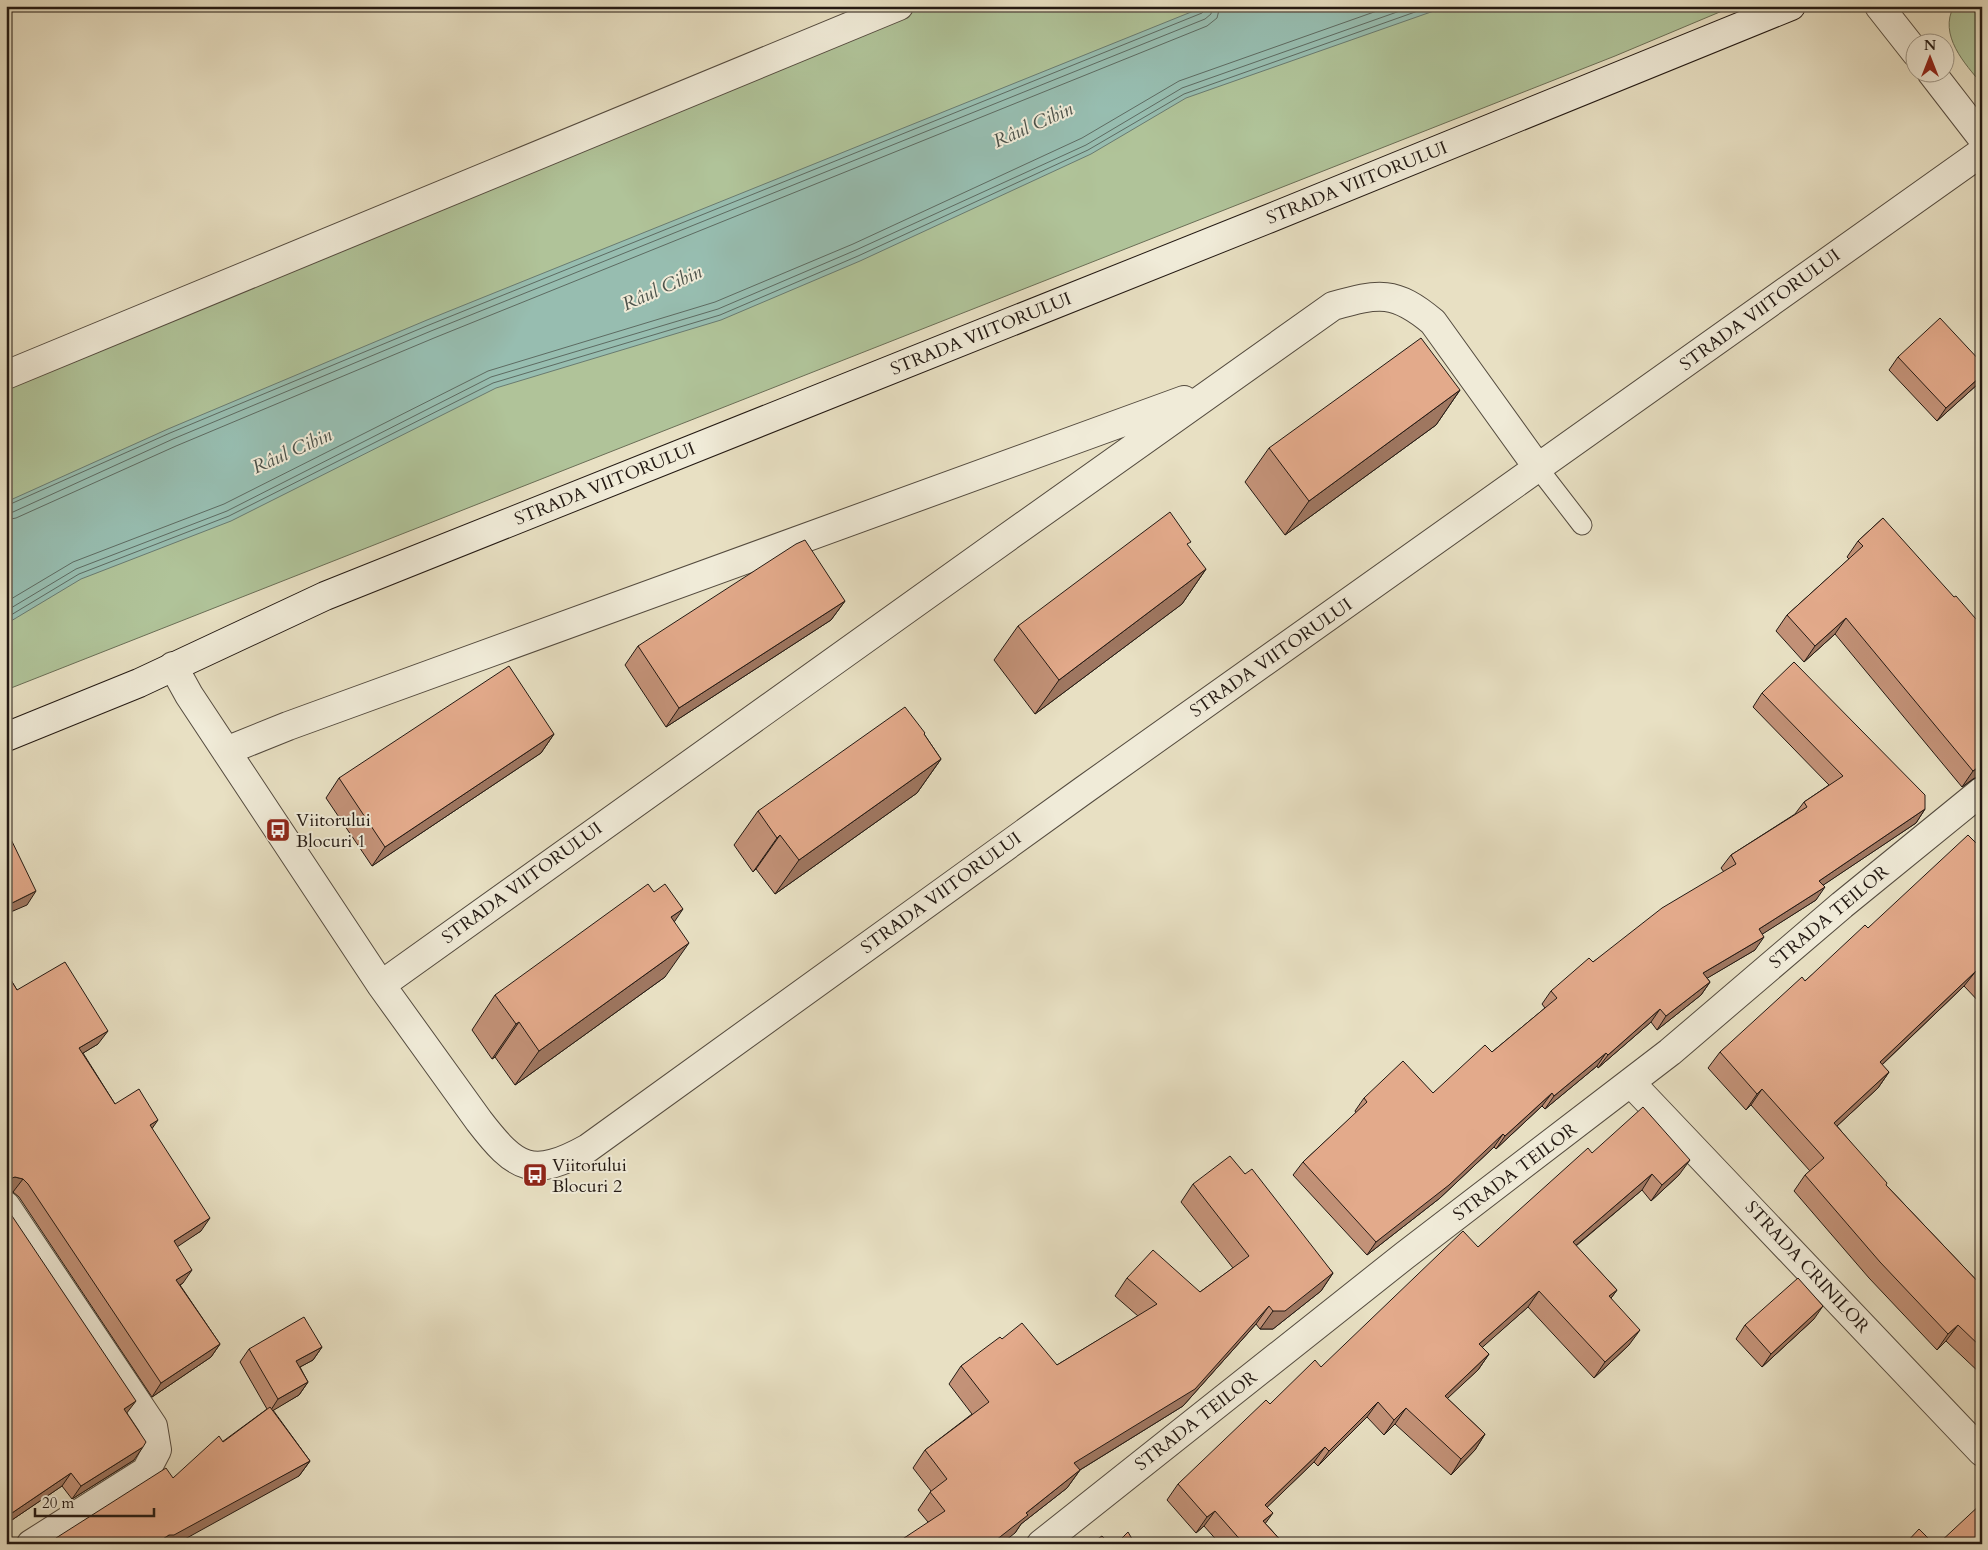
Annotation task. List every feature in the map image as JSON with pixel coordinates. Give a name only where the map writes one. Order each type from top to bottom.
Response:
[{"type":"street","points":[[6,376],[899,6]]},
{"type":"street","name":"STRADA VIITORULUI","points":[[6,737],[139,684],[173,666],[325,596],[1232,233],[1791,6]]},
{"type":"street","points":[[1879,6],[1906,40]]},
{"type":"street","points":[[1939,82],[1982,138]]},
{"type":"street","name":"STRADA VIITORULUI","points":[[173,666],[189,695],[382,985],[485,1128],[496,1142],[514,1159],[531,1165],[547,1166],[568,1159],[588,1148],[1084,790],[1982,152]]},
{"type":"street","name":"STRADA VIITORULUI","points":[[382,985],[1333,306],[1357,299],[1378,296],[1400,300],[1415,306],[1433,322],[1538,468]]},
{"type":"street","points":[[226,751],[297,722],[1216,388]]},
{"type":"street","name":"STRADA TEILOR","points":[[1041,1544],[1404,1256],[1670,1052],[1842,905],[1982,791]]},
{"type":"street","name":"STRADA CRINILOR","points":[[1631,1083],[1982,1452]]},
{"type":"street","points":[[6,1206],[153,1426],[158,1450],[146,1471],[31,1544]]},
{"type":"lane","points":[[1538,468],[1582,525]]},
{"type":"green space","points":[[917,6],[1734,6],[1615,56],[6,690],[6,367]]},
{"type":"green space","points":[[1954,6],[1982,6],[1982,84],[1961,58],[1956,48],[1956,32],[1950,32],[1949,28]]},
{"type":"water","name":"Râul Cibin","points":[[1206,6],[1448,6],[1186,98],[1091,154],[860,261],[721,320],[496,388],[231,521],[81,579],[6,624],[6,502],[168,429],[427,320]]},
{"type":"building","points":[[1940,318],[1982,363],[1982,375],[1946,408],[1898,357]]},
{"type":"building","points":[[1421,338],[1460,390],[1309,501],[1269,448]]},
{"type":"building","points":[[1170,512],[1191,542],[1187,544],[1206,569],[1059,680],[1018,626]]},
{"type":"building","points":[[1883,518],[1982,626],[1982,764],[1973,771],[1846,618],[1815,646],[1787,615],[1863,546],[1858,541]]},
{"type":"building","points":[[805,540],[845,601],[679,708],[638,646]]},
{"type":"building","points":[[1794,662],[1925,795],[1925,809],[1819,881],[1825,887],[1759,929],[1764,937],[1703,973],[1710,982],[1666,1016],[1660,1009],[1608,1055],[1606,1053],[1554,1096],[1552,1093],[1505,1136],[1503,1134],[1449,1185],[1376,1242],[1303,1162],[1367,1102],[1364,1098],[1403,1061],[1433,1093],[1485,1045],[1492,1052],[1557,998],[1551,991],[1589,958],[1593,962],[1662,908],[1736,864],[1731,855],[1807,807],[1804,802],[1843,776],[1762,693]]},
{"type":"building","points":[[509,666],[554,734],[385,847],[339,778]]},
{"type":"building","points":[[905,707],[925,733],[941,759],[799,860],[780,835],[777,838],[758,811]]},
{"type":"building","points":[[6,829],[36,891],[6,906]]},
{"type":"building","points":[[1968,835],[1982,849],[1982,977],[1976,971],[1880,1062],[1889,1072],[1834,1123],[1887,1183],[1886,1185],[1982,1286],[1982,1348],[1958,1325],[1948,1334],[1880,1262],[1805,1175],[1824,1158],[1762,1089],[1757,1094],[1720,1052],[1802,977],[1805,981],[1865,925],[1868,928]]},
{"type":"building","points":[[648,884],[654,892],[665,884],[683,909],[671,917],[689,943],[539,1051],[519,1022],[516,1024],[495,995]]},
{"type":"building","points":[[65,962],[108,1031],[79,1048],[115,1104],[139,1089],[158,1120],[150,1125],[210,1218],[174,1241],[192,1270],[176,1280],[220,1344],[161,1383],[28,1184],[23,1179],[15,1177],[6,1180],[6,972],[17,990]]},
{"type":"building","points":[[1643,1107],[1690,1160],[1662,1185],[1652,1174],[1573,1242],[1617,1290],[1609,1296],[1640,1330],[1605,1362],[1539,1291],[1479,1344],[1489,1354],[1445,1396],[1485,1434],[1461,1459],[1406,1408],[1394,1420],[1378,1402],[1329,1451],[1325,1447],[1265,1505],[1273,1513],[1263,1521],[1284,1544],[1244,1544],[1215,1511],[1207,1517],[1178,1484],[1266,1400],[1270,1404],[1315,1360],[1321,1367],[1463,1231],[1478,1247],[1588,1148],[1592,1153]]},
{"type":"building","points":[[1230,1156],[1245,1174],[1252,1169],[1333,1273],[1285,1311],[1273,1311],[1269,1306],[1195,1389],[1074,1463],[1080,1470],[991,1544],[895,1544],[945,1511],[930,1492],[947,1479],[925,1450],[989,1402],[961,1366],[1000,1337],[1002,1339],[1022,1323],[1057,1365],[1157,1304],[1127,1278],[1153,1250],[1200,1292],[1249,1256],[1193,1184]]},
{"type":"building","points":[[6,1207],[136,1401],[124,1409],[146,1442],[143,1447],[81,1486],[71,1473],[6,1517]]},
{"type":"building","points":[[1798,1278],[1823,1306],[1771,1354],[1745,1325]]},
{"type":"building","points":[[304,1317],[322,1347],[296,1361],[308,1382],[278,1399],[249,1349]]},
{"type":"building","points":[[270,1407],[310,1461],[155,1544],[49,1544],[166,1468],[173,1478],[219,1436],[223,1442]]},
{"type":"building","points":[[1982,1503],[1982,1544],[1938,1544]]},
{"type":"building","points":[[1919,1529],[1934,1544],[1905,1544]]},
{"type":"building","points":[[1128,1532],[1135,1544],[1116,1544]]},
{"type":"building","points":[[1102,1536],[1110,1544],[1090,1544]]},
{"type":"place","name":"Viitorului Blocuri 1","points":[[278,830]]},
{"type":"place","name":"Viitorului Blocuri 2","points":[[535,1175]]}]
